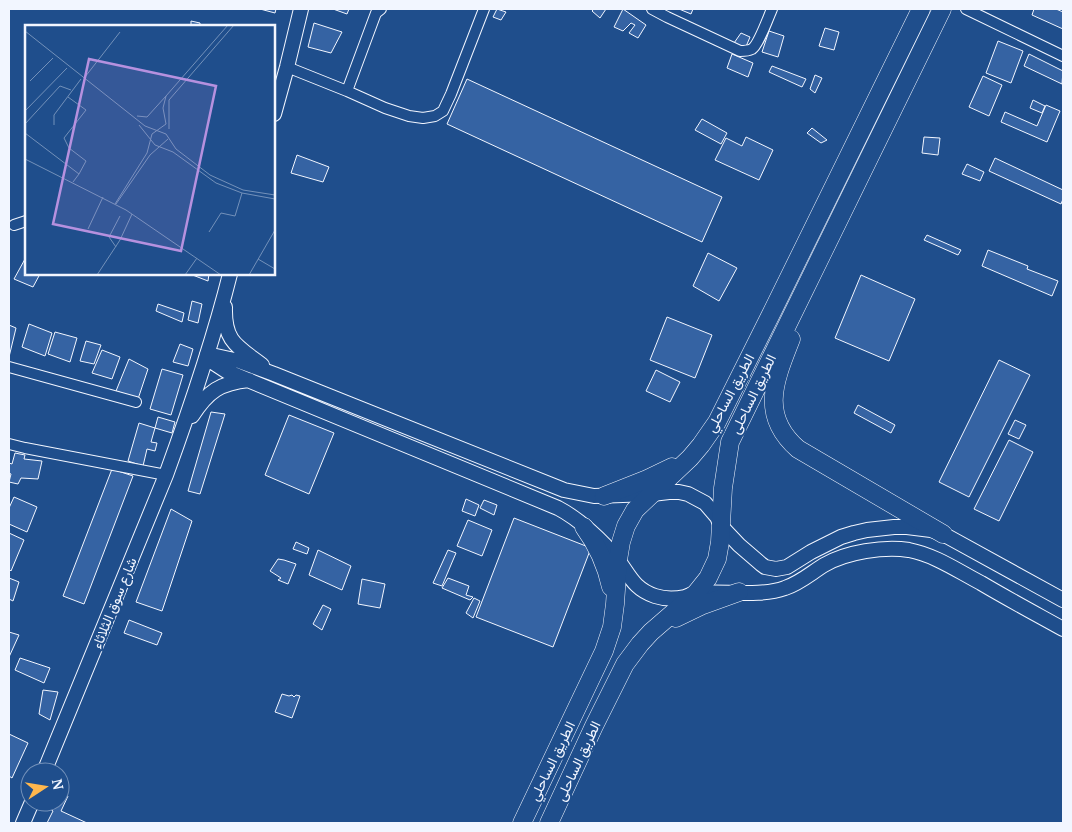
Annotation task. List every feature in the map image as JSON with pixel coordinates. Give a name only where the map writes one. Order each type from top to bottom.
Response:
[{"type":"highway","name":"الطريق الساحلي","points":[[522,823],[604,651],[612,627],[618,560],[626,526],[635,510],[690,458],[717,422],[921,9]]},
{"type":"highway","name":"الطريق الساحلى","points":[[549,823],[594,726],[626,664],[651,632],[696,593],[708,578],[717,559],[720,542],[730,442],[942,9]]},
{"type":"highway","points":[[810,279],[803,306],[787,348],[774,391],[774,410],[780,428],[798,449],[943,534]]},
{"type":"highway","points":[[604,496],[647,479],[690,458]]},
{"type":"highway","points":[[584,527],[597,546],[606,566],[615,604]]},
{"type":"highway","points":[[651,632],[703,605],[739,592]]},
{"type":"street","points":[[275,110],[301,9]]},
{"type":"street","points":[[347,91],[376,13],[381,9]]},
{"type":"street","points":[[287,67],[408,116],[423,118],[436,116],[443,111],[451,94],[484,9]]},
{"type":"street","points":[[652,9],[740,51],[751,50],[757,45],[772,9]]},
{"type":"street","points":[[966,9],[1063,56]]},
{"type":"street","points":[[14,224],[25,221]]},
{"type":"street","points":[[182,434],[230,275]]},
{"type":"street","points":[[226,291],[225,318],[229,335],[240,349],[274,374]]},
{"type":"street","points":[[206,356],[239,361],[274,374],[564,490],[604,496],[679,492],[697,497],[712,509],[721,526],[739,545],[765,567],[776,569],[787,567],[811,552],[841,538],[867,530],[919,528],[943,534],[1063,600]]},
{"type":"street","points":[[206,356],[219,367],[249,380],[558,508],[577,520],[604,545],[618,560],[628,577],[636,585],[654,596],[675,598],[696,593],[768,592],[786,588],[825,565],[861,552],[885,549],[909,550],[936,559],[954,568],[1063,629]]},
{"type":"street","points":[[9,367],[136,402]]},
{"type":"street","points":[[182,434],[198,407],[212,391],[230,383],[249,380]]},
{"type":"street","name":"شارع سوق الثلاثاء","points":[[48,762],[182,434]]},
{"type":"street","points":[[9,444],[166,475]]},
{"type":"building","points":[[260,9],[276,9],[275,13]]},
{"type":"building","points":[[333,9],[349,9],[347,14]]},
{"type":"building","points":[[497,9],[506,12],[501,20],[493,17]]},
{"type":"building","points":[[594,9],[606,9],[600,18],[592,11]]},
{"type":"building","points":[[623,9],[646,25],[638,38],[629,33],[635,25],[631,23],[623,31],[614,27]]},
{"type":"building","points":[[679,9],[693,9],[691,14]]},
{"type":"building","points":[[1034,9],[1056,9],[1063,12],[1063,29],[1032,15]]},
{"type":"building","points":[[191,21],[200,23],[200,25],[191,25]]},
{"type":"building","points":[[314,23],[342,32],[331,53],[308,47]]},
{"type":"building","points":[[825,28],[839,32],[834,50],[819,46]]},
{"type":"building","points":[[769,31],[784,36],[778,57],[762,52]]},
{"type":"building","points":[[741,33],[750,37],[745,49],[734,43]]},
{"type":"building","points":[[998,41],[1023,51],[1011,83],[986,73]]},
{"type":"building","points":[[732,54],[753,63],[748,77],[727,68]]},
{"type":"building","points":[[1029,54],[1063,71],[1062,84],[1024,66]]},
{"type":"building","points":[[772,66],[806,79],[802,87],[769,72]]},
{"type":"building","points":[[815,75],[822,78],[815,93],[810,89]]},
{"type":"building","points":[[983,76],[1002,85],[989,116],[969,107]]},
{"type":"building","points":[[467,79],[722,197],[702,242],[447,124]]},
{"type":"building","points":[[1033,100],[1045,106],[1042,113],[1030,108]]},
{"type":"building","points":[[1046,105],[1060,111],[1047,142],[1001,122],[1005,112],[1037,126]]},
{"type":"building","points":[[702,119],[727,133],[721,144],[695,130]]},
{"type":"building","points":[[812,128],[827,140],[821,143],[807,133]]},
{"type":"building","points":[[746,137],[773,150],[759,180],[715,160],[726,138],[742,146]]},
{"type":"building","points":[[924,137],[940,138],[938,155],[922,153]]},
{"type":"building","points":[[297,155],[329,167],[323,182],[291,173]]},
{"type":"building","points":[[995,158],[1063,190],[1061,204],[989,171]]},
{"type":"building","points":[[967,164],[984,172],[980,181],[962,174]]},
{"type":"building","points":[[927,235],[961,250],[958,255],[924,240]]},
{"type":"building","points":[[988,250],[1028,266],[1027,269],[1058,281],[1052,296],[982,266]]},
{"type":"building","points":[[708,253],[737,268],[719,301],[693,286]]},
{"type":"building","points":[[25,259],[25,275],[39,275],[33,287],[14,279]]},
{"type":"building","points":[[193,275],[209,275],[208,281]]},
{"type":"building","points":[[861,275],[915,299],[889,361],[835,338]]},
{"type":"building","points":[[192,301],[202,304],[198,323],[188,320]]},
{"type":"building","points":[[158,304],[184,313],[182,322],[156,311]]},
{"type":"building","points":[[667,317],[712,335],[695,378],[650,360]]},
{"type":"building","points":[[29,324],[52,333],[45,356],[22,347]]},
{"type":"building","points":[[9,325],[16,328],[9,357]]},
{"type":"building","points":[[55,332],[77,338],[70,362],[48,354]]},
{"type":"building","points":[[86,341],[101,345],[94,364],[80,361]]},
{"type":"building","points":[[180,344],[193,349],[188,366],[173,362]]},
{"type":"building","points":[[102,350],[120,357],[112,379],[92,373]]},
{"type":"building","points":[[129,359],[148,369],[138,399],[116,391]]},
{"type":"building","points":[[999,360],[1030,375],[969,497],[939,482]]},
{"type":"building","points":[[162,369],[183,375],[171,415],[150,409]]},
{"type":"building","points":[[656,370],[680,382],[670,402],[646,391]]},
{"type":"building","points":[[858,405],[895,425],[891,433],[854,413]]},
{"type":"building","points":[[211,412],[225,414],[200,494],[188,491]]},
{"type":"building","points":[[289,415],[334,433],[309,494],[265,475]]},
{"type":"building","points":[[158,417],[175,422],[172,433],[155,428]]},
{"type":"building","points":[[1015,420],[1026,425],[1019,439],[1008,434]]},
{"type":"building","points":[[139,423],[155,428],[151,442],[157,443],[155,451],[147,449],[143,466],[128,461]]},
{"type":"building","points":[[1009,440],[1033,452],[999,521],[974,509]]},
{"type":"building","points":[[15,453],[25,455],[24,459],[42,461],[38,479],[21,478],[18,484],[9,482],[11,474],[9,473],[9,463],[12,464]]},
{"type":"building","points":[[112,469],[133,476],[84,604],[63,596]]},
{"type":"building","points":[[14,497],[37,507],[27,532],[9,524],[9,508]]},
{"type":"building","points":[[466,499],[479,505],[475,516],[462,511]]},
{"type":"building","points":[[484,500],[497,505],[494,515],[480,508]]},
{"type":"building","points":[[171,509],[192,521],[162,611],[136,602]]},
{"type":"building","points":[[514,518],[591,548],[553,647],[476,617]]},
{"type":"building","points":[[468,520],[492,530],[482,556],[457,546]]},
{"type":"building","points":[[9,533],[24,540],[11,571],[9,569]]},
{"type":"building","points":[[296,542],[309,548],[307,554],[293,549]]},
{"type":"building","points":[[318,550],[351,566],[342,590],[309,575]]},
{"type":"building","points":[[448,550],[456,553],[442,586],[433,583]]},
{"type":"building","points":[[278,559],[296,564],[288,584],[278,580],[281,578],[270,571]]},
{"type":"building","points":[[9,578],[19,582],[13,601],[9,599]]},
{"type":"building","points":[[448,578],[469,586],[466,595],[473,597],[470,600],[442,588]]},
{"type":"building","points":[[362,579],[385,584],[380,608],[358,604]]},
{"type":"building","points":[[474,598],[480,601],[473,618],[466,613]]},
{"type":"building","points":[[323,605],[331,609],[322,630],[313,624]]},
{"type":"building","points":[[129,620],[162,633],[157,645],[124,633]]},
{"type":"building","points":[[9,632],[19,635],[9,657]]},
{"type":"building","points":[[20,658],[50,668],[44,683],[15,670]]},
{"type":"building","points":[[43,690],[58,692],[50,720],[39,714]]},
{"type":"building","points":[[282,694],[294,697],[296,695],[300,696],[292,718],[275,712]]},
{"type":"building","points":[[9,734],[28,743],[12,778],[9,776]]},
{"type":"building","points":[[52,812],[63,812],[87,823],[47,823]]}]
